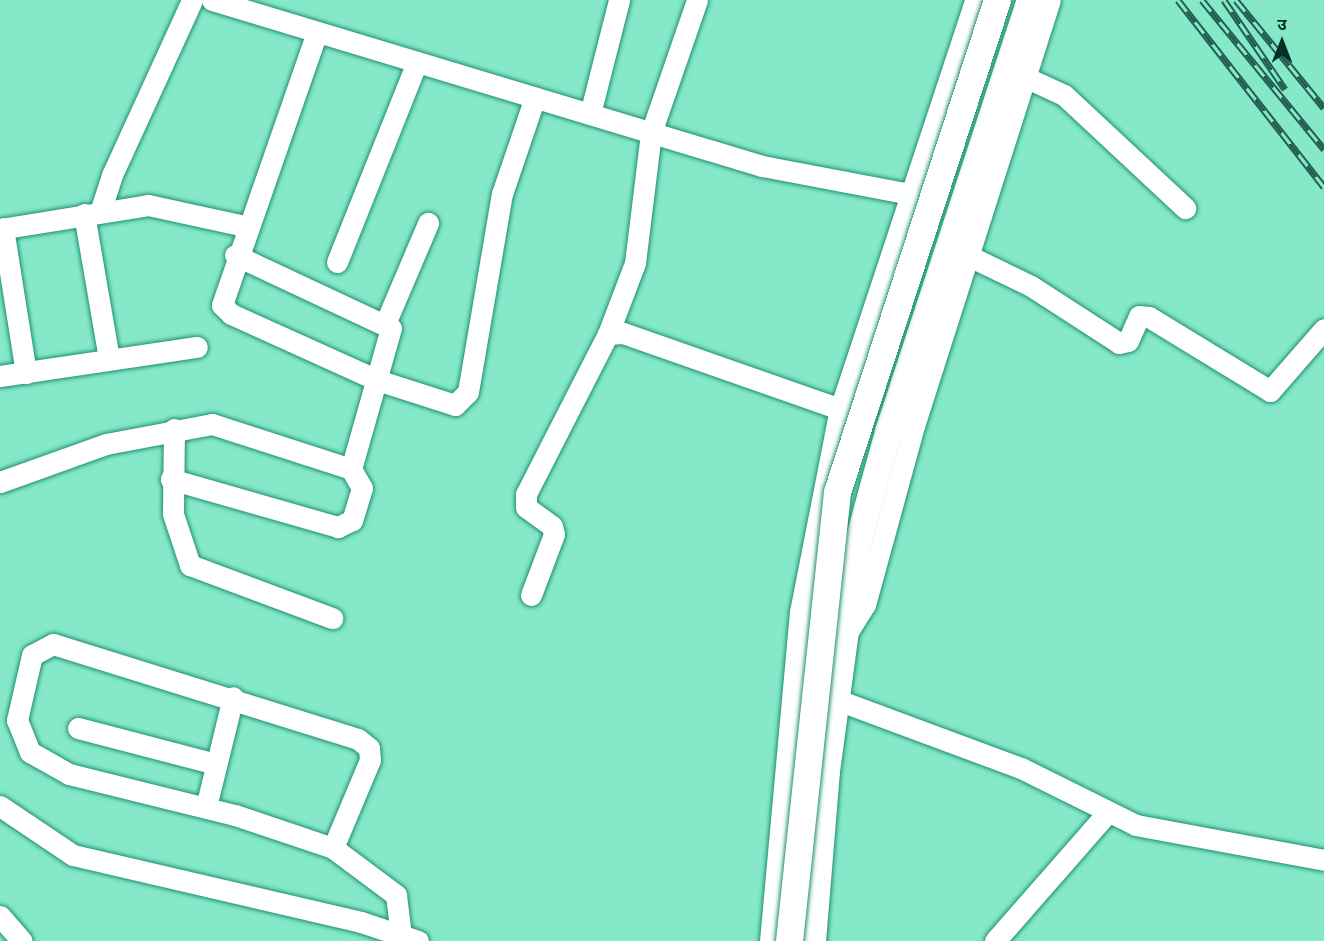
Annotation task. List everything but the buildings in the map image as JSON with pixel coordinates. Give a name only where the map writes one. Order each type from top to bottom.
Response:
[{"type":"main road","points":[[789,941],[837,492],[997,0]]},
{"type":"main road","points":[[812,941],[841,642],[856,548],[888,431],[1030,0]]},
{"type":"street","points":[[109,359],[92,213],[112,175],[192,0]]},
{"type":"street","points":[[212,0],[762,166],[910,194]]},
{"type":"street","points":[[590,114],[619,0]]},
{"type":"street","points":[[531,595],[555,534],[552,526],[526,507],[526,494],[608,334],[635,263],[654,133],[697,0]]},
{"type":"street","points":[[770,941],[798,634],[840,409],[975,0]]},
{"type":"street","points":[[798,634],[841,642],[865,605],[914,426],[971,257],[1050,0]]},
{"type":"street","points":[[317,32],[295,105],[245,226],[222,298],[224,310],[377,380],[455,405],[466,400],[502,194],[536,97]]},
{"type":"street","points":[[337,262],[417,62]]},
{"type":"street","points":[[1027,78],[1064,95],[1185,208]]},
{"type":"street","points":[[26,372],[2,228],[157,205],[245,226]]},
{"type":"street","points":[[385,324],[428,223]]},
{"type":"street","points":[[236,255],[385,324],[391,333],[351,469]]},
{"type":"street","points":[[971,257],[1031,286],[1119,343],[1128,341],[1144,315],[1270,391],[1324,329]]},
{"type":"street","points":[[608,334],[623,333],[840,409]]},
{"type":"street","points":[[0,376],[197,346]]},
{"type":"street","points":[[0,482],[106,444],[174,429],[228,426],[351,469],[362,488],[352,519],[338,527],[171,479]]},
{"type":"street","points":[[174,429],[171,479],[173,514],[190,565],[332,618]]},
{"type":"street","points":[[333,849],[366,774],[369,748],[340,729],[53,644],[32,655],[17,720],[30,752],[69,774],[206,807],[333,849],[396,895],[409,937]]},
{"type":"street","points":[[206,807],[233,697]]},
{"type":"street","points":[[835,699],[943,735],[1060,785],[1108,812],[1160,832],[1324,860]]},
{"type":"street","points":[[78,728],[216,764]]},
{"type":"street","points":[[0,806],[72,855],[409,937]]},
{"type":"street","points":[[995,941],[1108,812]]},
{"type":"street","points":[[0,916],[22,941]]},
{"type":"railway","points":[[1178,0],[1324,187]]},
{"type":"railway","points":[[1202,0],[1324,149]]},
{"type":"railway","points":[[1224,0],[1285,89]]},
{"type":"railway","points":[[1236,0],[1324,108]]}]
